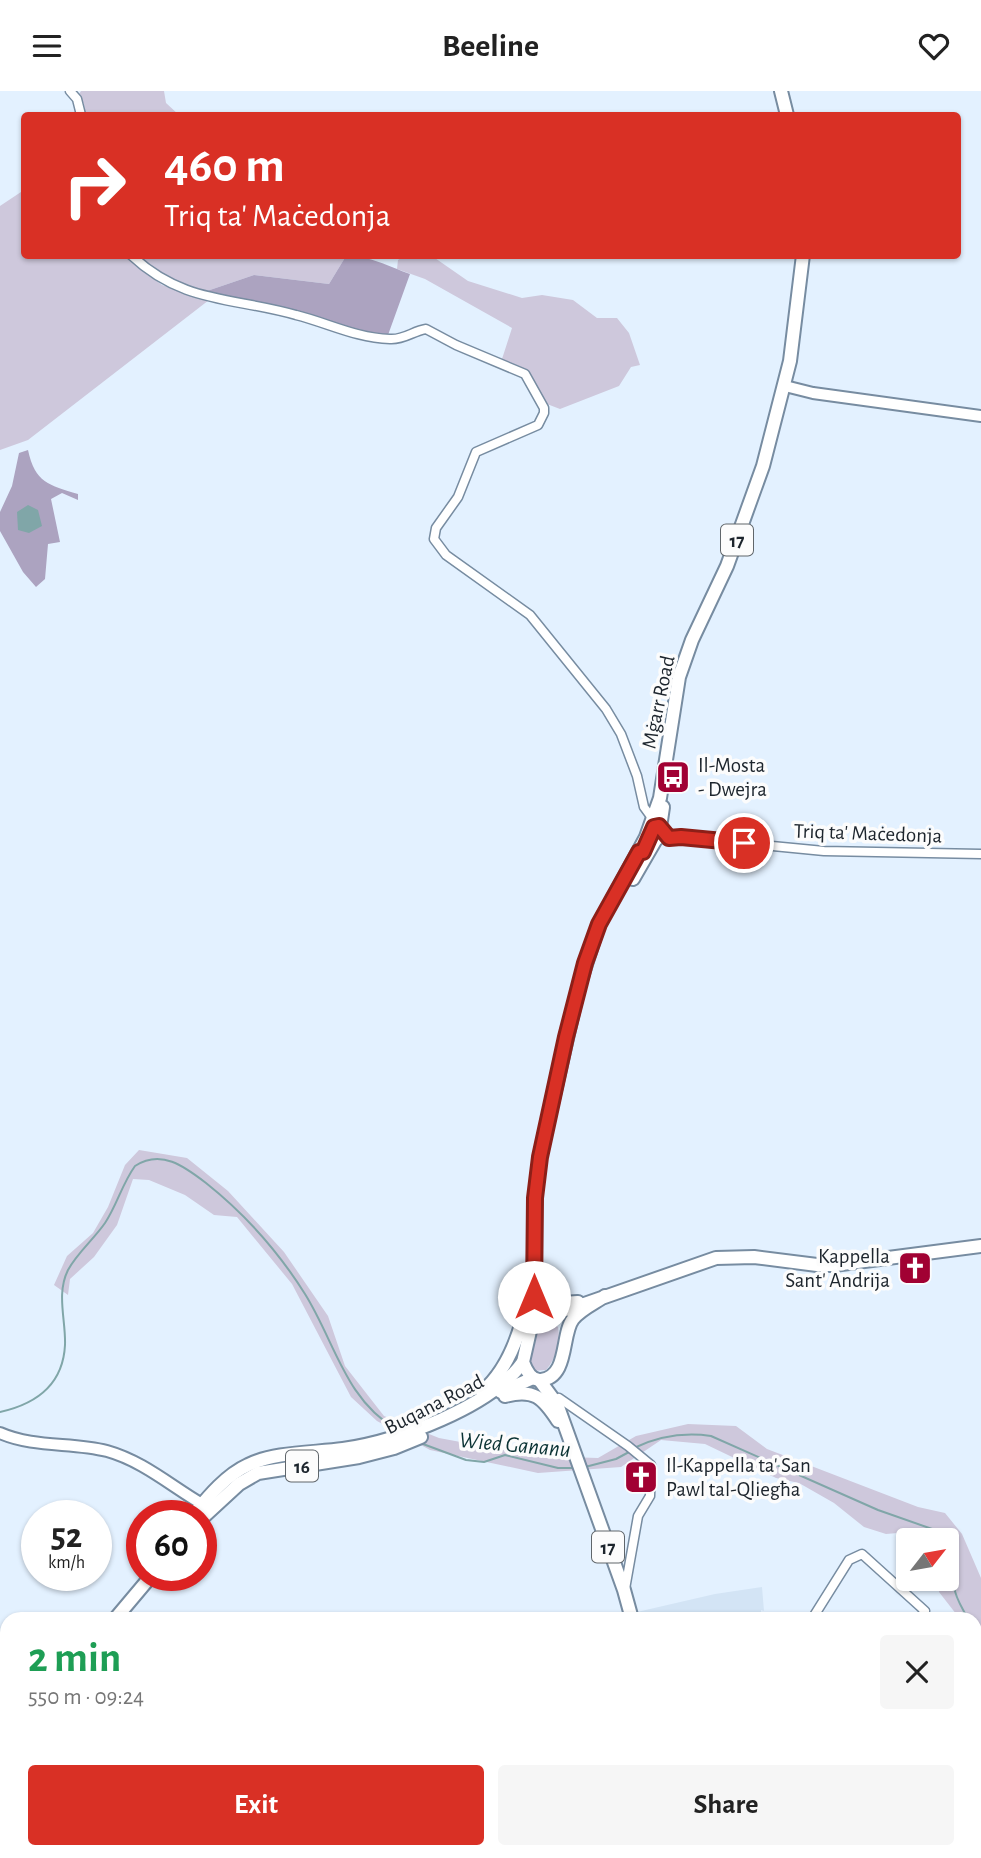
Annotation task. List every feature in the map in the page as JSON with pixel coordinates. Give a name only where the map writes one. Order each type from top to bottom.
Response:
[{"type":"main road","points":[[781,91],[787,112]]},
{"type":"main road","points":[[788,91],[793,112]]},
{"type":"main road","name":"Mġarr Road","points":[[554,1313],[539,1280],[545,1157],[585,986],[604,927],[655,842],[679,677],[692,640],[727,566],[747,515],[790,361],[804,259]]},
{"type":"main road","name":"Mġarr Road","points":[[534,1321],[535,1198],[543,1143],[585,963],[599,924],[656,822],[684,678],[697,642],[754,514],[795,362],[806,289],[805,259]]},
{"type":"main road","points":[[454,1412],[490,1384],[506,1363],[521,1324],[530,1279],[535,1198]]},
{"type":"main road","points":[[534,1321],[716,1258],[754,1257],[834,1265],[981,1246]]},
{"type":"main road","points":[[540,1250],[544,1283],[555,1300],[572,1303],[605,1296]]},
{"type":"main road","points":[[557,1369],[576,1315],[605,1296]]},
{"type":"main road","points":[[554,1313],[570,1327]]},
{"type":"main road","name":"16","points":[[523,1362],[534,1321]]},
{"type":"main road","points":[[523,1362],[536,1379]]},
{"type":"main road","name":"Buqana Road","points":[[206,1500],[229,1478],[251,1463],[271,1457],[408,1438],[502,1386],[513,1377],[523,1362]]},
{"type":"main road","name":"16","points":[[536,1379],[548,1378],[557,1369]]},
{"type":"main road","name":"17","points":[[557,1369],[558,1401],[630,1612]]},
{"type":"main road","name":"Buqana Road","points":[[217,1504],[239,1484],[258,1473],[359,1457],[408,1438],[473,1409],[504,1391],[536,1379]]},
{"type":"main road","name":"17","points":[[536,1379],[558,1401]]},
{"type":"main road","points":[[473,1409],[519,1393],[534,1394],[543,1400],[573,1448]]},
{"type":"main road","points":[[113,1612],[131,1591]]},
{"type":"main road","points":[[121,1612],[139,1591]]},
{"type":"street","points":[[69,91],[77,99],[80,112]]},
{"type":"street","points":[[136,259],[167,283],[215,299],[298,315],[357,335],[397,339],[426,329],[526,376],[545,411],[541,421],[538,425],[476,452],[458,497],[436,528],[434,539],[446,555],[527,612],[606,709],[621,734],[637,776],[644,807],[669,838]]},
{"type":"street","points":[[789,387],[813,393],[981,416]]},
{"type":"street","name":"Triq ta' Maċedonja","points":[[655,842],[681,837],[824,851],[981,854]]},
{"type":"street","points":[[558,1401],[628,1446],[651,1465],[650,1496],[638,1516],[624,1590]]},
{"type":"street","points":[[0,1433],[24,1442],[103,1450],[118,1455],[146,1468],[196,1500]]},
{"type":"street","points":[[816,1612],[849,1560],[862,1554],[924,1612]]},
{"type":"shaded area","points":[[81,91],[164,91],[166,103],[176,112],[85,112],[79,94]]},
{"type":"shaded area","points":[[21,192],[21,259],[131,259],[162,285],[209,300],[28,440],[0,450],[0,206]]},
{"type":"shaded area","points":[[138,259],[344,259],[329,284],[254,275],[207,291],[168,280]]},
{"type":"shaded area","points":[[344,259],[367,259],[410,274],[388,335],[355,335],[291,310],[207,291],[254,275],[329,284]]},
{"type":"shaded area","points":[[436,259],[468,281],[522,298],[542,295],[573,300],[597,318],[617,318],[629,333],[640,365],[631,367],[619,386],[560,409],[547,404],[527,371],[502,359],[512,328],[425,279],[397,269],[398,260]]},
{"type":"shaded area","points":[[28,450],[39,476],[51,485],[78,494],[78,500],[62,493],[51,499],[60,542],[48,544],[45,579],[36,587],[23,572],[0,531],[0,512],[12,486],[19,453]]},
{"type":"shaded area","points":[[28,505],[38,510],[42,526],[29,533],[18,530],[17,512]]},
{"type":"shaded area","points":[[139,1150],[187,1158],[228,1191],[284,1252],[328,1316],[345,1366],[384,1416],[439,1438],[535,1456],[598,1458],[636,1436],[688,1424],[736,1426],[767,1449],[918,1507],[945,1513],[957,1528],[896,1528],[896,1533],[886,1534],[864,1527],[834,1503],[799,1483],[776,1478],[705,1444],[661,1440],[621,1467],[538,1473],[430,1450],[377,1421],[351,1397],[292,1284],[237,1217],[214,1215],[185,1195],[149,1180],[133,1179],[117,1225],[94,1257],[70,1279],[68,1295],[54,1285],[67,1256],[93,1233],[108,1207],[125,1165]]},
{"type":"shaded area","points":[[548,1322],[558,1327],[557,1350],[546,1370],[534,1371],[532,1346],[543,1324]]},
{"type":"shaded area","points":[[959,1530],[981,1578],[981,1612],[955,1612],[939,1592],[959,1591]]},
{"type":"shaded area","points":[[762,1587],[764,1611],[637,1612],[715,1594]]},
{"type":"waterway","name":"Wied Gananu","points":[[0,1412],[36,1398],[53,1382],[63,1359],[65,1345],[62,1298],[68,1270],[105,1223],[135,1166],[145,1161],[163,1159],[181,1166],[206,1183],[260,1234],[305,1294],[343,1368],[364,1402],[396,1429]]},
{"type":"waterway","name":"Wied Gananu","points":[[634,1448],[671,1436],[711,1436],[878,1510],[929,1528]]},
{"type":"waterway","name":"Wied Gananu","points":[[423,1444],[466,1460],[484,1462],[505,1455],[558,1468],[573,1468]]},
{"type":"waterway","name":"Wied Gananu","points":[[585,1467],[616,1459],[629,1452]]},
{"type":"waterway","name":"Wied Gananu","points":[[955,1591],[964,1612]]},
{"type":"place","name":"Il-Mosta - Dwejra","points":[[673,777]]},
{"type":"place","name":"Kappella Sant' Andrija","points":[[915,1268]]},
{"type":"place","name":"Il-Kappella ta' San Pawl tal-Qliegħa","points":[[641,1477]]},
{"type":"route","points":[[534,1297],[535,1198],[540,1157],[566,1037],[585,963],[599,924],[639,852],[643,852],[654,827],[659,826],[669,838],[744,843]]}]
